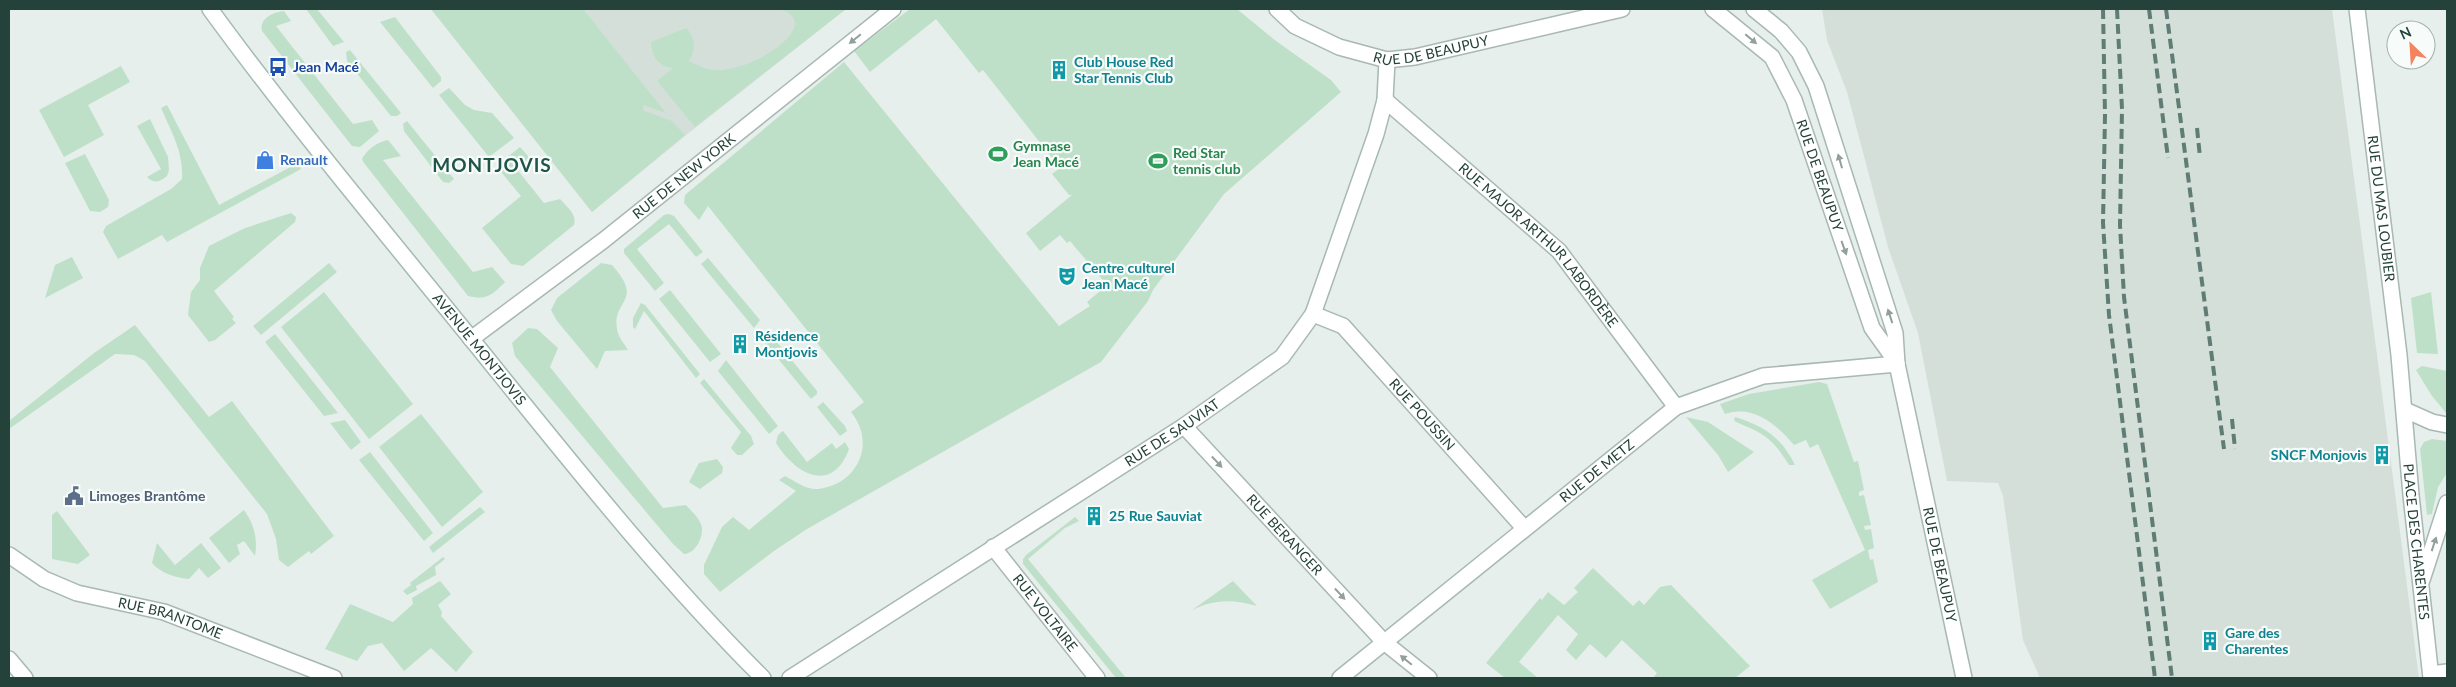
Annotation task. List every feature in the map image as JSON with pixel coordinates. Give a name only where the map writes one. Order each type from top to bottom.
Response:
[{"type":"street","name":"AVENUE MONTJOVIS","points":[[210,9],[335,172],[586,482],[684,594],[763,678]]},
{"type":"street","name":"RUE DE NEW YORK","points":[[472,339],[664,192],[893,9]]},
{"type":"street","name":"RUE DE BEAUPUY","points":[[1277,9],[1295,26],[1339,47],[1387,60],[1415,58],[1622,9]]},
{"type":"street","name":"RUE DE BEAUPUY","points":[[1713,9],[1772,57],[1794,100],[1872,328],[1897,364]]},
{"type":"street","name":"RUE DE BEAUPUY","points":[[1754,9],[1781,31],[1799,52],[1816,86],[1895,333],[1897,364],[1964,678]]},
{"type":"street","name":"RUE DU MAS LOUBIER","points":[[2357,9],[2378,167],[2404,410]]},
{"type":"street","name":"RUE DE SAUVIAT","points":[[790,678],[993,546],[1184,426],[1282,357],[1312,314],[1376,134],[1385,100],[1387,60]]},
{"type":"street","name":"RUE MAJOR ARTHUR LABORDÈRE","points":[[1385,100],[1559,251],[1676,407]]},
{"type":"street","name":"RUE POUSSIN","points":[[1312,314],[1343,326],[1524,528]]},
{"type":"street","name":"RUE DE METZ","points":[[1340,678],[1676,407],[1763,376],[1897,364]]},
{"type":"street","points":[[2404,410],[2432,422],[2447,425]]},
{"type":"street","name":"PLACE DES CHARENTES","points":[[2404,410],[2411,495],[2431,676],[2447,672]]},
{"type":"street","name":"RUE BERANGER","points":[[1184,426],[1384,642],[1429,678]]},
{"type":"street","points":[[2421,584],[2447,503]]},
{"type":"street","name":"RUE VOLTAIRE","points":[[993,546],[1097,678]]},
{"type":"street","name":"RUE BRANTOME","points":[[9,554],[44,579],[77,593],[164,612],[334,678]]},
{"type":"street","points":[[9,658],[24,678]]},
{"type":"shaded area","points":[[431,9],[846,9],[592,212]]},
{"type":"shaded area","points":[[1822,9],[2332,9],[2419,678],[2040,678],[2023,640],[2003,496],[1998,483],[1947,481],[1918,333],[1888,247],[1847,92],[1827,40]]},
{"type":"green space","points":[[306,9],[317,9],[344,42],[333,46]]},
{"type":"green space","points":[[431,9],[583,9],[666,113],[643,105],[644,108],[642,110],[672,121],[685,135],[592,212]]},
{"type":"green space","points":[[780,9],[846,9],[695,127],[657,81],[673,68],[659,63],[654,56],[651,42],[686,28],[692,36],[694,44],[693,53],[689,61],[704,68],[714,70],[736,68],[772,51],[789,37],[794,29],[795,21],[791,15]]},
{"type":"green space","points":[[910,9],[1237,9],[1276,41],[1331,80],[1341,92],[1224,194],[1153,290],[1148,301],[1101,362],[807,529],[774,551],[720,592],[704,574],[704,565],[722,527],[733,517],[749,530],[796,491],[779,480],[785,476],[805,487],[814,489],[832,486],[843,480],[859,461],[862,437],[859,424],[851,412],[864,402],[708,206],[699,220],[684,203],[685,195],[844,62],[1059,326],[1090,306],[1087,302],[1107,285],[1070,241],[1067,243],[1060,235],[1040,251],[1026,233],[1072,195],[1069,195],[1052,174],[1060,168],[983,70],[979,73],[936,19],[870,72],[854,51]]},
{"type":"green space","points":[[284,11],[291,21],[276,26],[353,124],[372,120],[379,131],[360,147],[352,146],[262,31],[263,23],[268,16]]},
{"type":"green space","points":[[395,17],[441,77],[441,81],[433,88],[380,22]]},
{"type":"green space","points":[[350,50],[401,113],[397,116],[391,116],[347,61],[346,52]]},
{"type":"green space","points":[[121,66],[130,82],[88,105],[104,135],[64,157],[39,110]]},
{"type":"green space","points":[[449,88],[465,105],[474,110],[492,113],[514,138],[489,157],[439,95]]},
{"type":"green space","points":[[167,105],[219,205],[298,163],[301,169],[167,242],[162,235],[118,259],[103,232],[106,226],[171,189],[182,179],[179,151],[161,108]]},
{"type":"green space","points":[[150,119],[168,157],[169,170],[167,176],[157,181],[152,181],[147,177],[161,169],[137,126]]},
{"type":"green space","points":[[407,121],[454,179],[449,183],[443,182],[404,131],[403,124]]},
{"type":"green space","points":[[388,140],[401,156],[383,160],[473,272],[492,267],[505,282],[492,294],[484,297],[468,296],[364,163],[362,159],[373,146]]},
{"type":"green space","points":[[520,147],[528,156],[528,163],[511,162],[544,203],[560,199],[571,211],[575,221],[574,225],[523,266],[511,264],[482,228],[521,196],[496,166]]},
{"type":"green space","points":[[85,154],[109,200],[108,207],[100,212],[90,211],[65,163]]},
{"type":"green space","points":[[291,213],[296,217],[295,222],[214,291],[234,317],[232,319],[236,323],[215,340],[209,342],[188,315],[191,292],[200,280],[200,268],[209,246],[245,228]]},
{"type":"green space","points":[[664,215],[674,216],[703,252],[696,257],[669,224],[637,249],[664,283],[655,291],[624,253],[624,249]]},
{"type":"green space","points":[[72,257],[83,278],[45,298],[55,265]]},
{"type":"green space","points":[[708,258],[760,320],[754,328],[701,264]]},
{"type":"green space","points":[[329,263],[337,272],[261,335],[253,326]]},
{"type":"green space","points":[[601,263],[612,265],[626,286],[627,294],[617,319],[617,329],[628,350],[605,351],[597,369],[557,321],[551,310],[557,298]]},
{"type":"green space","points":[[670,290],[721,354],[710,362],[659,299]]},
{"type":"green space","points":[[324,292],[413,404],[369,439],[281,327]]},
{"type":"green space","points":[[2431,292],[2438,354],[2417,353],[2411,298]]},
{"type":"green space","points":[[641,303],[645,305],[700,374],[696,378],[644,311],[635,329],[633,327],[633,318]]},
{"type":"green space","points":[[135,325],[209,417],[232,401],[334,536],[311,554],[309,551],[288,567],[279,560],[276,539],[267,514],[145,361],[134,355],[115,354],[9,429],[9,421],[94,353]]},
{"type":"green space","points":[[528,328],[537,329],[558,348],[550,367],[663,508],[686,505],[698,518],[702,528],[701,536],[698,545],[692,551],[684,554],[673,544],[515,356],[512,343]]},
{"type":"green space","points":[[767,330],[817,391],[817,394],[811,399],[758,334]]},
{"type":"green space","points":[[275,334],[338,413],[324,416],[265,342]]},
{"type":"green space","points":[[726,360],[778,426],[769,434],[718,371]]},
{"type":"green space","points":[[2422,366],[2447,371],[2447,414],[2432,396],[2416,370]]},
{"type":"green space","points":[[704,379],[751,436],[754,444],[742,455],[737,455],[731,448],[741,432],[700,383]]},
{"type":"green space","points":[[1819,382],[1827,384],[1854,462],[1858,461],[1864,490],[1859,492],[1859,496],[1864,495],[1871,525],[1864,526],[1865,530],[1871,529],[1874,548],[1868,550],[1870,560],[1873,559],[1878,582],[1830,609],[1812,580],[1865,550],[1818,444],[1810,448],[1806,440],[1794,445],[1780,430],[1764,418],[1746,412],[1725,414],[1720,404],[1749,394]]},
{"type":"green space","points":[[823,402],[845,426],[847,431],[840,436],[817,407]]},
{"type":"green space","points":[[421,414],[483,492],[442,527],[379,447]]},
{"type":"green space","points":[[1686,417],[1708,422],[1754,452],[1728,472],[1718,455]]},
{"type":"green space","points":[[1735,417],[1755,424],[1771,434],[1784,447],[1795,465],[1789,465],[1778,449],[1767,438],[1736,422],[1734,420]]},
{"type":"green space","points":[[345,420],[361,442],[351,450],[330,423]]},
{"type":"green space","points":[[783,431],[807,462],[832,443],[836,449],[845,442],[849,449],[842,463],[833,472],[813,475],[803,471],[793,463],[776,443],[778,435]]},
{"type":"green space","points":[[2432,439],[2447,441],[2447,473],[2438,487],[2432,514],[2427,515],[2420,449],[2424,442]]},
{"type":"green space","points":[[370,452],[433,533],[424,541],[359,460]]},
{"type":"green space","points":[[717,459],[723,467],[722,473],[700,489],[689,482],[699,463]]},
{"type":"green space","points":[[480,507],[485,512],[433,553],[429,547]]},
{"type":"green space","points":[[244,510],[254,532],[255,556],[244,541],[237,545],[240,554],[229,563],[209,538]]},
{"type":"green space","points":[[57,511],[90,555],[78,564],[52,559],[52,515]]},
{"type":"green space","points":[[1075,517],[1079,521],[1065,528],[1028,559],[1126,678],[1116,678],[1023,564],[1023,559],[1026,555]]},
{"type":"green space","points":[[157,543],[175,565],[201,543],[221,568],[208,578],[199,568],[189,579],[169,574],[159,570],[152,563]]},
{"type":"green space","points":[[443,557],[445,559],[435,567],[436,575],[416,586],[417,590],[407,595],[403,591],[411,585],[410,583]]},
{"type":"green space","points":[[1593,568],[1633,606],[1639,600],[1644,605],[1660,587],[1671,585],[1750,666],[1735,678],[1653,678],[1657,673],[1622,640],[1606,658],[1590,644],[1576,660],[1566,650],[1578,634],[1558,615],[1519,662],[1538,678],[1505,678],[1486,663],[1540,598],[1542,600],[1548,592],[1564,605],[1578,592],[1574,588]]},
{"type":"green space","points":[[440,581],[451,594],[438,605],[442,612],[441,616],[473,652],[456,672],[431,648],[404,671],[382,643],[368,646],[357,661],[325,649],[350,604],[393,622],[413,604],[412,598]]},
{"type":"green space","points":[[1233,581],[1257,606],[1224,601],[1200,606],[1192,610]]},
{"type":"railway","points":[[2103,9],[2105,115],[2103,223],[2109,315],[2155,678]]},
{"type":"railway","points":[[2117,9],[2122,109],[2120,225],[2124,297],[2172,678]]},
{"type":"railway","points":[[2149,9],[2168,158]]},
{"type":"railway","points":[[2166,9],[2224,449]]},
{"type":"railway","points":[[2197,128],[2200,157]]},
{"type":"railway","points":[[2232,419],[2235,449]]},
{"type":"place","name":"Jean Macé","points":[[278,67]]},
{"type":"place","name":"Club House Red Star Tennis Club","points":[[1059,70]]},
{"type":"place","name":"Gymnase Jean Macé","points":[[998,154]]},
{"type":"place","name":"Renault","points":[[265,160]]},
{"type":"place","name":"Red Star tennis club","points":[[1158,161]]},
{"type":"place","name":"Centre culturel Jean Macé","points":[[1067,276]]},
{"type":"place","name":"Résidence Montjovis","points":[[740,344]]},
{"type":"place","name":"SNCF Monjovis","points":[[2382,455]]},
{"type":"place","name":"Limoges Brantôme","points":[[74,496]]},
{"type":"place","name":"25 Rue Sauviat","points":[[1094,516]]},
{"type":"place","name":"Gare des Charentes","points":[[2210,641]]},
{"type":"district","name":"MONTJOVIS","points":[[492,165]]}]
